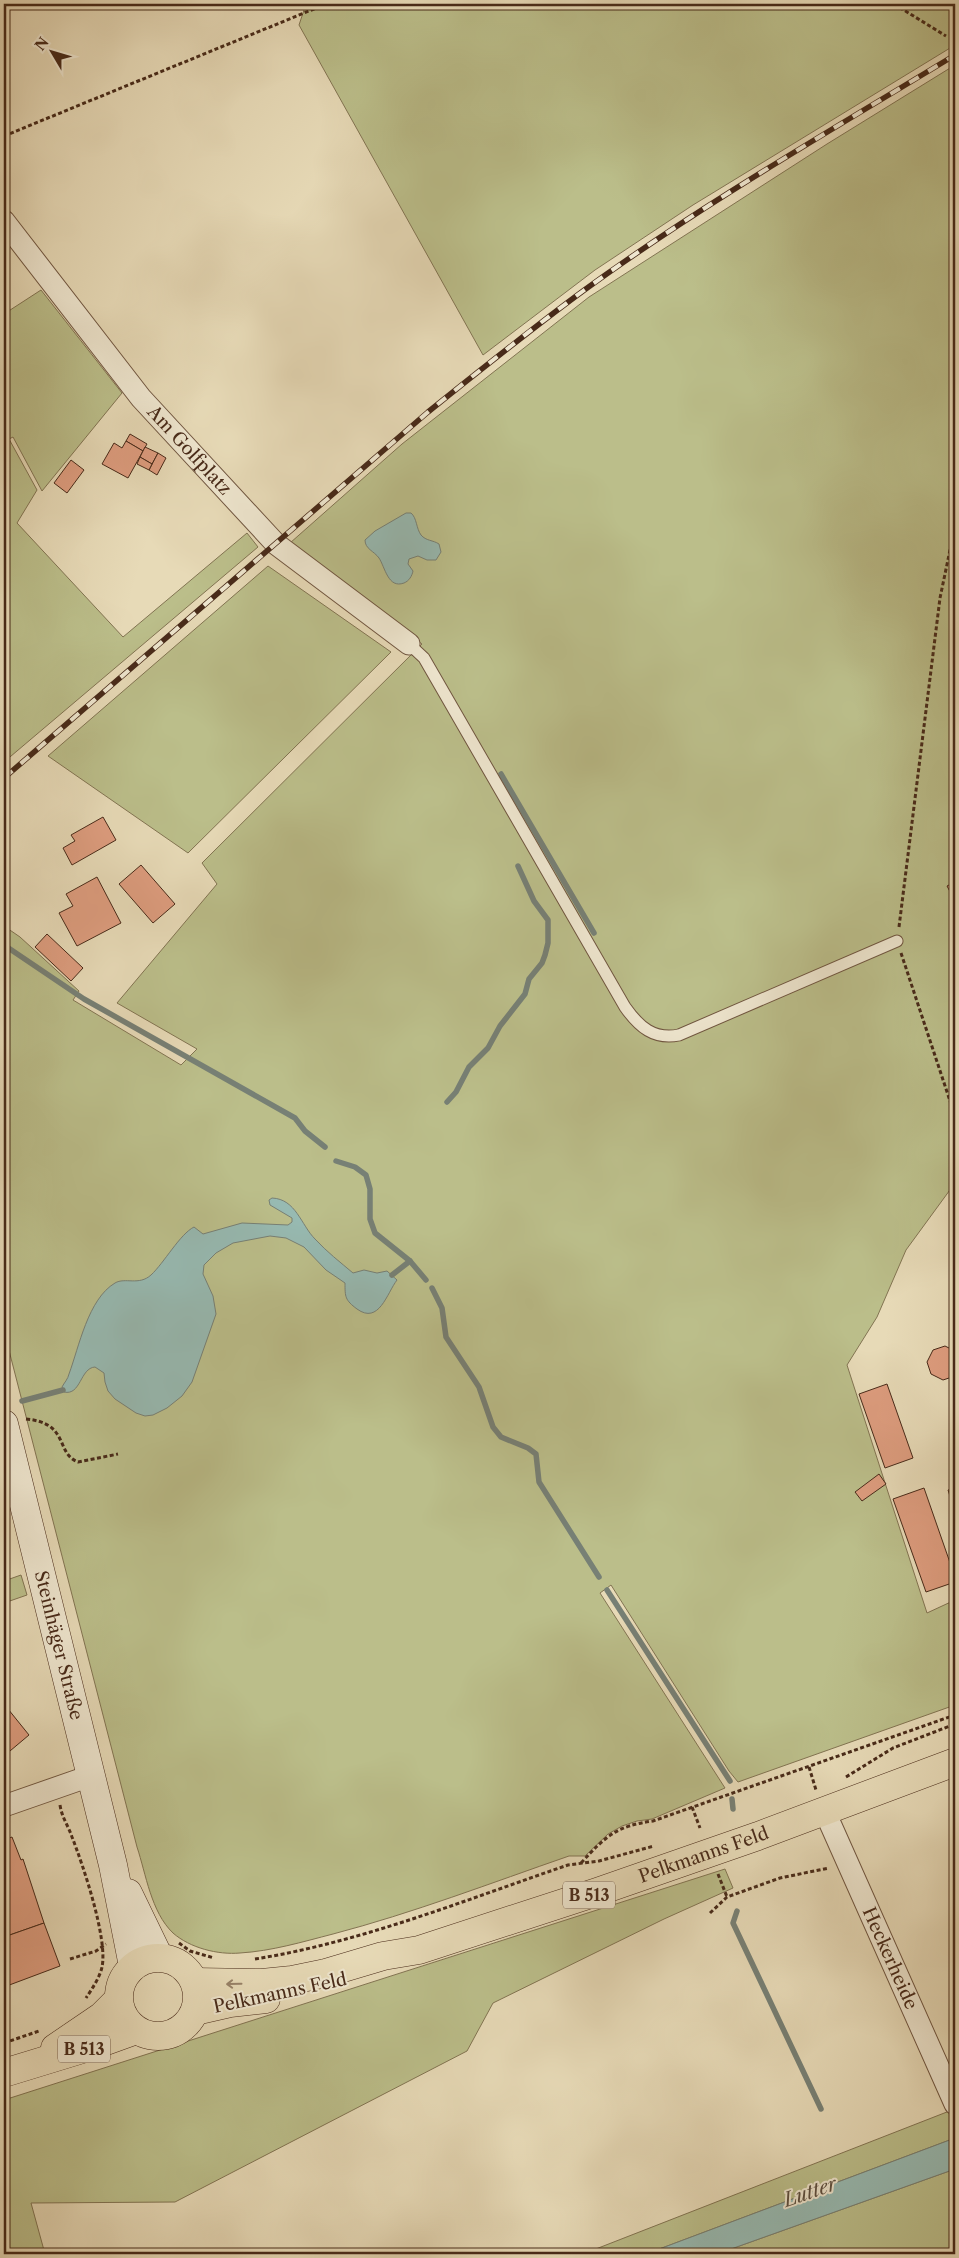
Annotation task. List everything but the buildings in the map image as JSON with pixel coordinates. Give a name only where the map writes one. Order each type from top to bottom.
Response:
[{"type":"main road","name":"Steinhäger Straße","points":[[12,1421],[90,1776],[113,1865],[132,1966]]},
{"type":"main road","name":"Pelkmanns Feld","points":[[196,1982],[262,1983],[292,1980],[326,1973],[383,1956],[419,1950],[597,1892],[819,1797],[955,1762]]},
{"type":"main road","name":"Steinhäger Straße","points":[[126,1937],[159,1957]]},
{"type":"main road","name":"Pelkmanns Feld","points":[[195,2011],[230,2003],[266,1999],[331,1985],[387,1967],[419,1950]]},
{"type":"main road","points":[[159,1957],[174,1960],[187,1969],[196,1982],[198,1996],[195,2011],[186,2026],[170,2035],[152,2036],[136,2030],[127,2022],[118,2000],[122,1981],[132,1966],[145,1959],[159,1957]]},
{"type":"main road","name":"B 513","points":[[31,2064],[102,2016],[118,2000]]},
{"type":"main road","name":"B 513","points":[[4,2073],[89,2047],[136,2030]]},
{"type":"street","name":"Am Golfplatz","points":[[4,221],[141,398],[276,544],[409,644]]},
{"type":"street","points":[[4,1806],[90,1776]]},
{"type":"street","name":"Heckerheide","points":[[819,1797],[955,2104]]},
{"type":"lane","points":[[409,644],[424,658],[625,1007],[644,1029],[663,1037],[679,1035],[897,941]]},
{"type":"path","points":[[4,136],[326,4]]},
{"type":"path","points":[[894,4],[946,36]]},
{"type":"path","points":[[955,526],[940,598],[897,941],[955,1116]]},
{"type":"path","points":[[12,1421],[44,1424],[54,1429],[60,1436],[69,1457],[78,1462],[118,1454]]},
{"type":"path","points":[[581,1863],[603,1840],[615,1831],[630,1824],[653,1821],[955,1715]]},
{"type":"path","points":[[841,1779],[893,1748],[955,1724]]},
{"type":"path","points":[[58,1787],[61,1817],[126,1937]]},
{"type":"path","points":[[692,1807],[700,1828]]},
{"type":"path","points":[[698,1832],[707,1829]]},
{"type":"path","points":[[247,1959],[300,1950],[373,1932],[568,1865],[618,1857],[662,1844]]},
{"type":"path","points":[[710,1912],[727,1896],[780,1878],[823,1870],[847,1861]]},
{"type":"path","points":[[718,1872],[727,1896]]},
{"type":"path","points":[[70,1959],[160,1926],[173,1939],[190,1951],[216,1959]]},
{"type":"path","points":[[83,2001],[96,1982],[102,1968],[126,1937]]},
{"type":"path","points":[[4,2043],[40,2031]]},
{"type":"green space","points":[[306,4],[955,4],[955,45],[693,205],[595,270],[483,355],[299,25]]},
{"type":"green space","points":[[955,65],[955,1183],[906,1250],[877,1317],[847,1365],[927,1613],[955,1600],[955,1705],[738,1782],[729,1771],[611,1585],[600,1593],[725,1788],[652,1819],[622,1826],[608,1834],[585,1856],[569,1856],[363,1926],[287,1946],[252,1952],[214,1952],[188,1943],[173,1933],[159,1915],[150,1892],[4,1331],[4,926],[20,937],[79,991],[73,1000],[181,1065],[197,1049],[117,1003],[217,884],[202,863],[422,644],[290,543],[402,444],[589,297],[827,144]]},
{"type":"green space","points":[[41,290],[122,393],[42,491],[13,437],[9,439],[37,490],[17,523],[123,637],[247,533],[258,547],[4,762],[4,314]]},
{"type":"green space","points":[[268,566],[391,652],[188,853],[48,756]]},
{"type":"green space","points":[[21,1575],[27,1595],[4,1603],[4,1581]]},
{"type":"green space","points":[[725,1869],[733,1888],[664,1919],[493,2003],[467,2051],[175,2202],[31,2203],[45,2254],[4,2254],[4,2100]]},
{"type":"green space","points":[[952,2110],[955,2118],[955,2138],[646,2254],[583,2254]]},
{"type":"green space","points":[[955,2169],[955,2247],[940,2254],[717,2254]]},
{"type":"water","points":[[406,513],[413,515],[421,535],[439,544],[441,552],[436,560],[427,560],[418,556],[409,559],[408,564],[413,571],[412,575],[409,580],[399,584],[391,580],[379,558],[368,548],[365,540],[375,531]]},
{"type":"water","points":[[272,1198],[280,1199],[287,1203],[315,1239],[353,1273],[364,1270],[377,1273],[387,1271],[397,1280],[377,1310],[365,1313],[353,1306],[346,1298],[345,1283],[326,1270],[304,1247],[286,1238],[270,1236],[233,1243],[216,1253],[204,1265],[203,1274],[213,1296],[216,1314],[192,1382],[182,1396],[167,1408],[153,1415],[145,1416],[136,1413],[115,1399],[108,1391],[104,1373],[95,1367],[86,1372],[74,1390],[64,1392],[62,1387],[68,1376],[86,1324],[98,1300],[106,1290],[119,1281],[137,1281],[151,1275],[183,1236],[194,1227],[203,1234],[242,1223],[288,1225],[292,1222],[292,1218],[270,1205],[269,1200]]},
{"type":"water","points":[[955,2138],[955,2169],[717,2254],[646,2254]]},
{"type":"waterway","points":[[501,774],[594,933]]},
{"type":"waterway","points":[[447,1102],[456,1092],[469,1067],[488,1048],[500,1026],[525,994],[529,979],[542,963],[545,955],[548,943],[548,920],[534,901],[518,866]]},
{"type":"waterway","points":[[4,945],[84,999],[295,1118],[305,1131],[325,1147]]},
{"type":"waterway","points":[[336,1161],[355,1167],[366,1175],[370,1189],[370,1219],[375,1233],[410,1261],[426,1280]]},
{"type":"waterway","points":[[392,1275],[410,1261]]},
{"type":"waterway","points":[[432,1288],[442,1308],[446,1337],[479,1387],[493,1427],[501,1437],[528,1448],[536,1454],[539,1482],[599,1577]]},
{"type":"waterway","points":[[22,1401],[63,1390]]},
{"type":"waterway","points":[[607,1590],[730,1781]]},
{"type":"waterway","points":[[732,1799],[733,1809]]},
{"type":"waterway","points":[[737,1911],[733,1923],[821,2109]]},
{"type":"railway","points":[[4,778],[428,412],[583,291],[720,199],[813,140],[955,55]]},
{"type":"water label","name":"Lutter","points":[[810,2192]]}]
